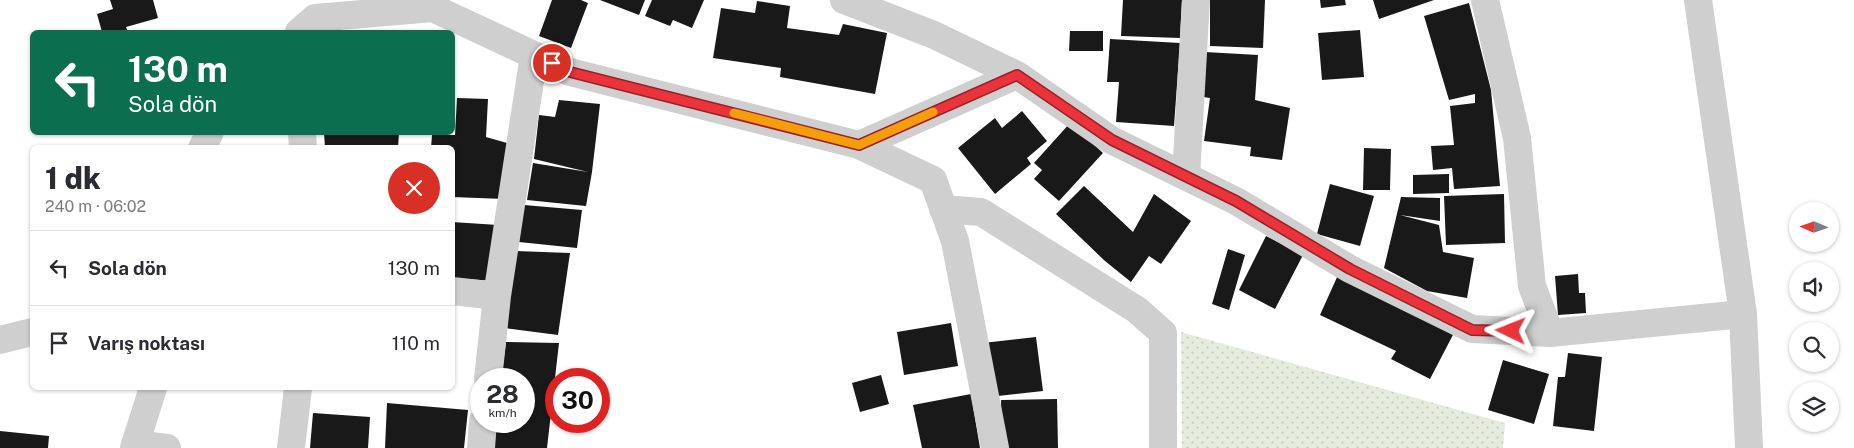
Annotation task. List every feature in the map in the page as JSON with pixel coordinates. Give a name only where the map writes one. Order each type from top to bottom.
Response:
[{"type":"street","points":[[844,0],[934,35],[1017,75],[1112,140],[1236,201],[1350,269],[1472,330],[1550,333],[1743,314]]},
{"type":"street","points":[[1186,176],[1196,0]]},
{"type":"street","points":[[1485,0],[1517,138],[1532,286],[1550,333]]},
{"type":"street","points":[[1698,0],[1743,314],[1749,448]]},
{"type":"street","points":[[301,30],[315,18],[433,8],[570,72],[859,145],[933,180],[955,241],[995,448]]},
{"type":"street","points":[[489,368],[497,296],[534,55]]},
{"type":"street","points":[[859,145],[1017,75]]},
{"type":"street","points":[[943,209],[981,212],[1138,310],[1163,333],[1163,448]]},
{"type":"street","points":[[455,291],[497,296]]},
{"type":"street","points":[[0,340],[30,332]]},
{"type":"street","points":[[152,390],[134,446],[167,448]]},
{"type":"street","points":[[291,448],[298,390]]},
{"type":"street","points":[[481,448],[483,433]]},
{"type":"shaded area","points":[[1181,332],[1505,423],[1503,448],[1182,448]]},
{"type":"building","points":[[110,0],[153,0],[158,18],[126,27],[127,30],[101,30],[97,14],[113,9]]},
{"type":"building","points":[[552,0],[581,0],[588,3],[571,48],[539,36]]},
{"type":"building","points":[[600,0],[645,0],[639,15]]},
{"type":"building","points":[[652,0],[704,0],[692,28],[673,20],[670,26],[645,16]]},
{"type":"building","points":[[1123,0],[1182,0],[1180,38],[1121,36]]},
{"type":"building","points":[[1210,0],[1265,0],[1263,48],[1210,46]]},
{"type":"building","points":[[1320,0],[1345,0],[1346,5],[1321,8]]},
{"type":"building","points":[[1373,0],[1434,0],[1379,19]]},
{"type":"building","points":[[757,1],[790,6],[787,28],[839,35],[843,24],[887,33],[875,94],[780,77],[781,68],[713,58],[721,8],[755,13]]},
{"type":"building","points":[[1469,3],[1491,90],[1500,186],[1454,189],[1452,168],[1433,170],[1431,146],[1454,145],[1450,106],[1475,103],[1475,94],[1449,100],[1424,16]]},
{"type":"building","points":[[1360,30],[1364,77],[1322,80],[1318,33]]},
{"type":"building","points":[[1070,31],[1103,31],[1103,51],[1069,51]]},
{"type":"building","points":[[1110,39],[1180,43],[1174,126],[1116,122],[1119,82],[1107,82]]},
{"type":"building","points":[[1205,52],[1258,55],[1255,100],[1290,108],[1282,160],[1250,156],[1251,147],[1204,141],[1210,98],[1203,97]]},
{"type":"building","points":[[457,98],[488,99],[486,137],[507,143],[504,199],[455,197],[455,145],[431,145],[432,135],[455,135]]},
{"type":"building","points":[[559,100],[600,104],[586,206],[527,200],[533,163],[588,172],[534,159],[539,115],[555,117]]},
{"type":"building","points":[[1022,111],[1047,141],[1027,158],[1031,164],[995,194],[958,148],[995,118],[1002,128]]},
{"type":"building","points":[[1070,123],[1103,153],[1059,201],[1034,179],[1042,170],[1034,163]]},
{"type":"building","points":[[324,135],[399,135],[398,145],[325,145]]},
{"type":"building","points":[[1364,148],[1391,149],[1390,190],[1363,190]]},
{"type":"building","points":[[1449,174],[1449,193],[1413,194],[1413,175]]},
{"type":"building","points":[[1330,184],[1374,196],[1360,246],[1317,234]]},
{"type":"building","points":[[1084,186],[1133,232],[1154,194],[1191,221],[1161,264],[1149,256],[1131,282],[1105,261],[1056,214]]},
{"type":"building","points":[[1504,194],[1505,243],[1446,245],[1444,196]]},
{"type":"building","points":[[1401,197],[1440,198],[1440,221],[1400,215],[1439,225],[1443,252],[1474,258],[1467,298],[1427,291],[1384,268]]},
{"type":"building","points":[[524,205],[582,210],[577,248],[519,242]]},
{"type":"building","points":[[455,222],[498,225],[494,281],[455,278]]},
{"type":"building","points":[[1266,236],[1303,255],[1275,309],[1239,290]]},
{"type":"building","points":[[1228,249],[1245,255],[1229,310],[1212,304]]},
{"type":"building","points":[[516,251],[570,253],[558,335],[505,328]]},
{"type":"building","points":[[1578,274],[1579,293],[1585,293],[1586,313],[1558,315],[1555,276]]},
{"type":"building","points":[[1338,275],[1455,331],[1430,379],[1391,359],[1396,351],[1320,315]]},
{"type":"building","points":[[951,323],[958,366],[904,375],[897,332]]},
{"type":"building","points":[[1036,337],[1043,391],[989,397],[983,343]]},
{"type":"building","points":[[506,342],[559,343],[556,368],[545,368],[545,433],[549,433],[547,448],[492,448],[494,433],[535,433],[535,368],[502,368]]},
{"type":"building","points":[[1568,353],[1602,357],[1594,431],[1553,426],[1558,377],[1565,377]]},
{"type":"building","points":[[1503,360],[1549,374],[1534,424],[1488,410]]},
{"type":"building","points":[[881,375],[889,404],[860,412],[852,383]]},
{"type":"building","points":[[971,394],[980,448],[922,448],[913,405]]},
{"type":"building","points":[[1057,399],[1058,448],[1002,448],[1001,400]]},
{"type":"building","points":[[387,403],[468,410],[464,448],[385,448]]},
{"type":"building","points":[[313,413],[370,417],[368,448],[310,448]]},
{"type":"building","points":[[0,431],[49,436],[48,448],[0,448]]},
{"type":"slow traffic","points":[[734,113],[859,145],[933,112]]},
{"type":"route","points":[[552,63],[570,72],[859,145],[1017,75],[1112,140],[1236,201],[1350,269],[1472,330],[1511,331]]}]
